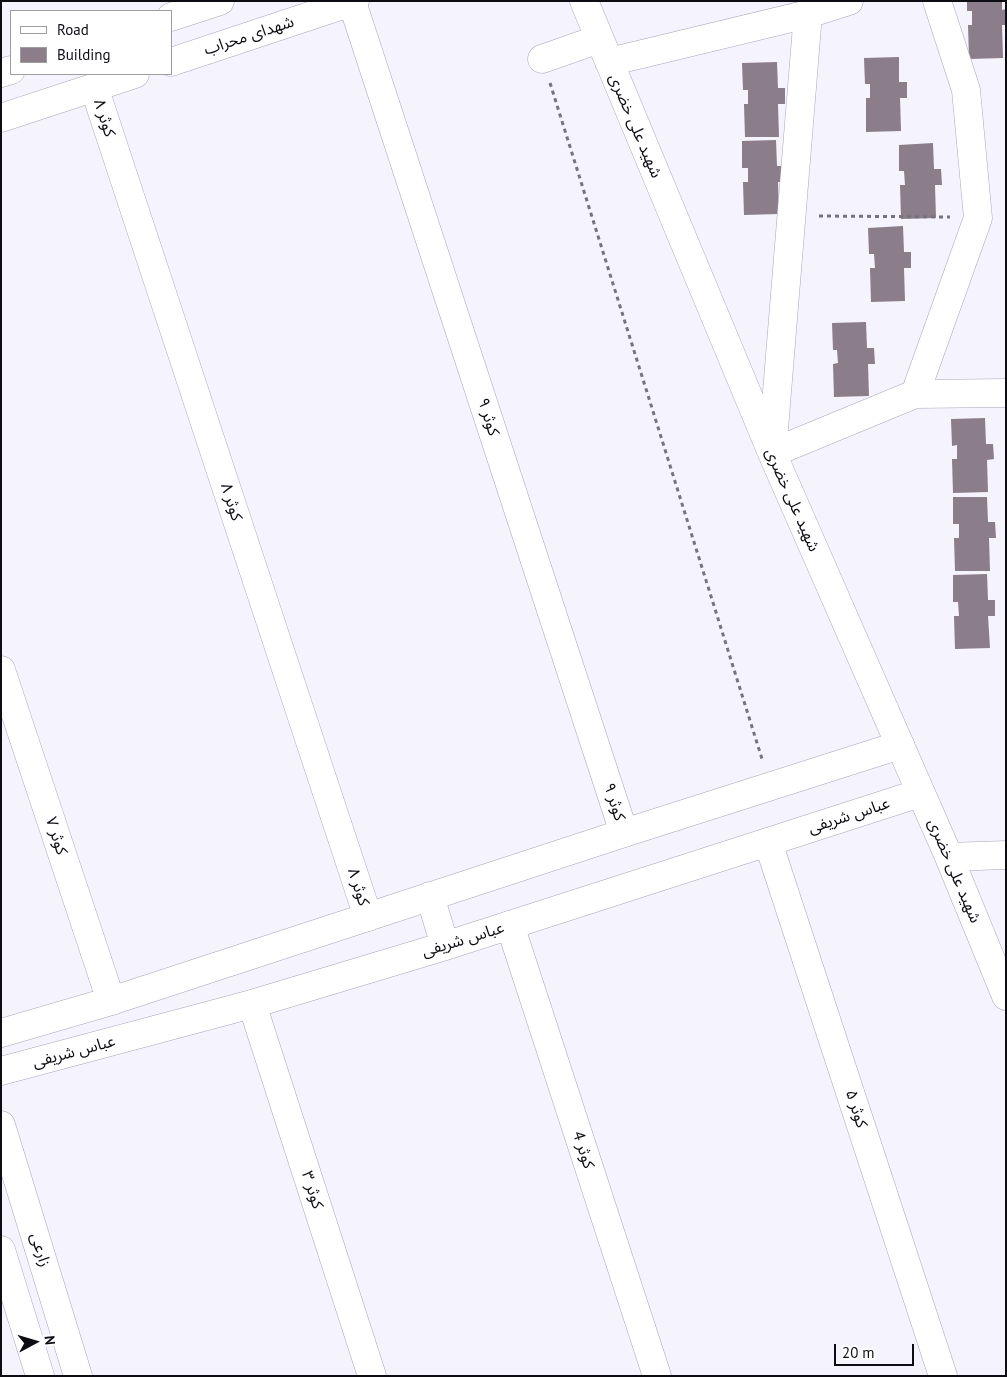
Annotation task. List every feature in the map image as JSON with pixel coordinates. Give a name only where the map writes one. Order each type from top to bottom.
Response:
[{"type":"street","name":"شهید علی خضری","points":[[584,1],[772,453],[949,857],[1006,996]]},
{"type":"street","points":[[542,59],[808,14],[849,1]]},
{"type":"street","points":[[915,394],[978,218],[966,90],[937,1]]},
{"type":"street","points":[[172,17],[216,2]]},
{"type":"street","name":"شهدای محراب","points":[[172,62],[353,2]]},
{"type":"street","name":"کوثر ۹","points":[[353,2],[624,833]]},
{"type":"street","points":[[808,14],[772,453],[915,394],[1006,393]]},
{"type":"street","points":[[1,118],[132,75]]},
{"type":"street","name":"کوثر ۸","points":[[94,88],[368,917]]},
{"type":"street","name":"کوثر ۷","points":[[1,670],[111,1001]]},
{"type":"street","points":[[1,1033],[111,1001],[900,745]]},
{"type":"street","name":"عباس شریفی","points":[[1,1072],[252,1004],[445,946],[920,793]]},
{"type":"street","name":"کوثر ۵","points":[[768,842],[943,1376]]},
{"type":"street","points":[[949,857],[1006,855]]},
{"type":"street","points":[[430,896],[445,946]]},
{"type":"street","name":"کوثر 4","points":[[510,925],[657,1376]]},
{"type":"street","name":"کوثر ۳","points":[[252,1004],[372,1376]]},
{"type":"street","name":"زارعی","points":[[1,1124],[78,1376]]},
{"type":"street","points":[[1,1250],[40,1376]]},
{"type":"path","points":[[542,59],[771,786]]},
{"type":"path","points":[[791,216],[978,218]]},
{"type":"building","points":[[967,1],[1002,1],[1002,10],[1006,9],[1006,25],[1002,25],[1003,58],[969,59],[968,25],[972,25],[972,11],[967,11]]},
{"type":"building","points":[[899,57],[899,82],[907,82],[907,98],[900,98],[901,131],[866,132],[866,98],[870,98],[870,84],[865,84],[864,58]]},
{"type":"building","points":[[777,62],[778,88],[785,88],[785,104],[778,104],[779,137],[745,137],[744,104],[748,104],[748,90],[743,90],[742,63]]},
{"type":"building","points":[[776,140],[777,166],[784,166],[785,182],[778,182],[779,214],[744,215],[743,182],[748,182],[748,168],[742,168],[742,141]]},
{"type":"building","points":[[933,143],[934,169],[941,169],[942,185],[935,185],[936,218],[901,219],[900,185],[905,185],[904,171],[899,171],[899,145]]},
{"type":"building","points":[[903,226],[904,252],[911,252],[911,268],[904,268],[905,301],[871,302],[870,268],[875,268],[874,254],[869,254],[868,228]]},
{"type":"building","points":[[866,322],[867,348],[874,348],[875,364],[868,364],[869,396],[834,397],[833,364],[838,363],[837,350],[833,350],[832,323]]},
{"type":"building","points":[[985,418],[986,444],[993,444],[994,459],[987,460],[988,492],[953,493],[952,459],[957,459],[957,445],[952,446],[951,419]]},
{"type":"building","points":[[953,497],[987,497],[988,522],[995,522],[996,538],[989,538],[990,571],[955,571],[954,538],[959,538],[959,524],[953,524]]},
{"type":"building","points":[[987,574],[988,600],[995,600],[995,616],[988,616],[990,648],[955,649],[954,616],[959,616],[958,602],[953,602],[953,575]]}]
